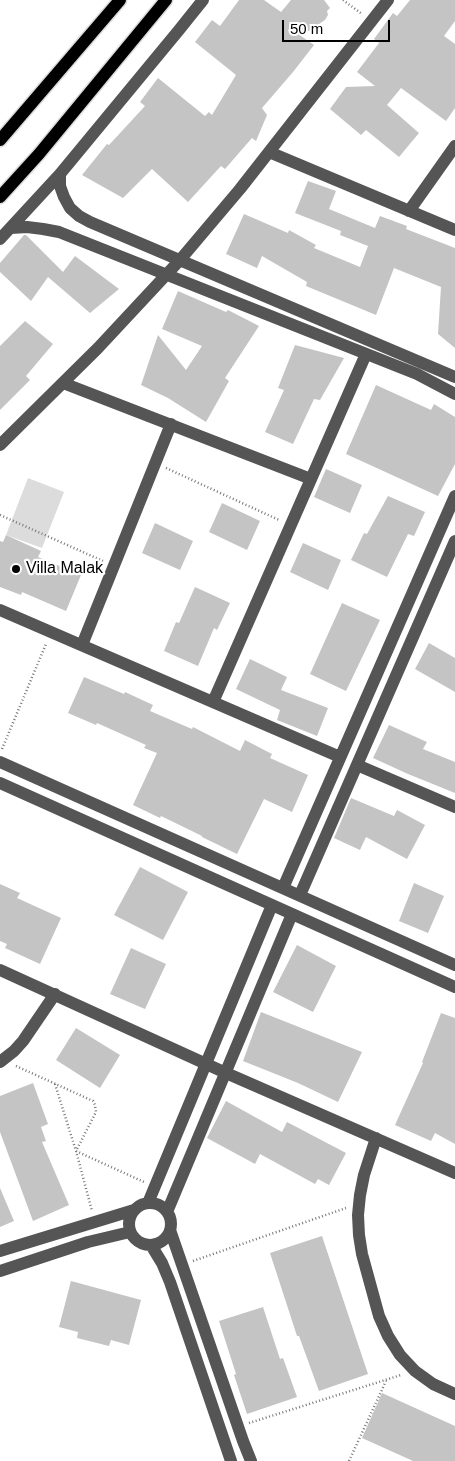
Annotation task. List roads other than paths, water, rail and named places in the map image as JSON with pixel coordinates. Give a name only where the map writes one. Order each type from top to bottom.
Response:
[{"type":"main road","points":[[0,140],[120,0]]},
{"type":"main road","points":[[0,197],[39,154],[166,0]]},
{"type":"street","points":[[0,240],[60,174],[203,0]]},
{"type":"street","points":[[0,445],[126,319],[180,260],[269,152],[388,0]]},
{"type":"street","points":[[409,211],[455,146]]},
{"type":"street","points":[[269,152],[455,230]]},
{"type":"street","points":[[60,174],[60,186],[64,197],[70,208],[79,216],[455,377]]},
{"type":"street","points":[[11,228],[44,228],[60,232],[431,380],[455,394]]},
{"type":"street","points":[[213,702],[366,354]]},
{"type":"street","points":[[63,383],[311,479]]},
{"type":"street","points":[[82,645],[171,424]]},
{"type":"street","points":[[283,888],[455,496]]},
{"type":"street","points":[[167,1212],[226,1072],[297,894],[357,765],[455,541]]},
{"type":"street","points":[[0,610],[340,758]]},
{"type":"street","points":[[0,762],[455,965]]},
{"type":"street","points":[[357,765],[455,807]]},
{"type":"street","points":[[0,783],[455,986]]},
{"type":"street","points":[[93,825],[101,807]]},
{"type":"street","points":[[148,1203],[272,905]]},
{"type":"street","points":[[0,970],[455,1173]]},
{"type":"street","points":[[2,1061],[23,1041],[55,994]]},
{"type":"street","points":[[376,1138],[364,1175],[359,1203],[359,1235],[362,1254],[379,1316],[388,1336],[400,1354],[416,1371],[433,1384],[455,1394]]},
{"type":"street","points":[[0,1251],[134,1210],[148,1203],[156,1204],[167,1212],[171,1224],[168,1236],[157,1244],[151,1245],[138,1242],[130,1232],[129,1221],[134,1210]]},
{"type":"street","points":[[170,1230],[238,1427],[252,1461]]},
{"type":"street","points":[[0,1271],[88,1242],[130,1232]]},
{"type":"street","points":[[151,1245],[162,1263],[170,1282],[231,1461]]},
{"type":"street","points":[[14,1247],[18,1265]]},
{"type":"place","name":"Villa Malak","points":[[16,569]]}]
